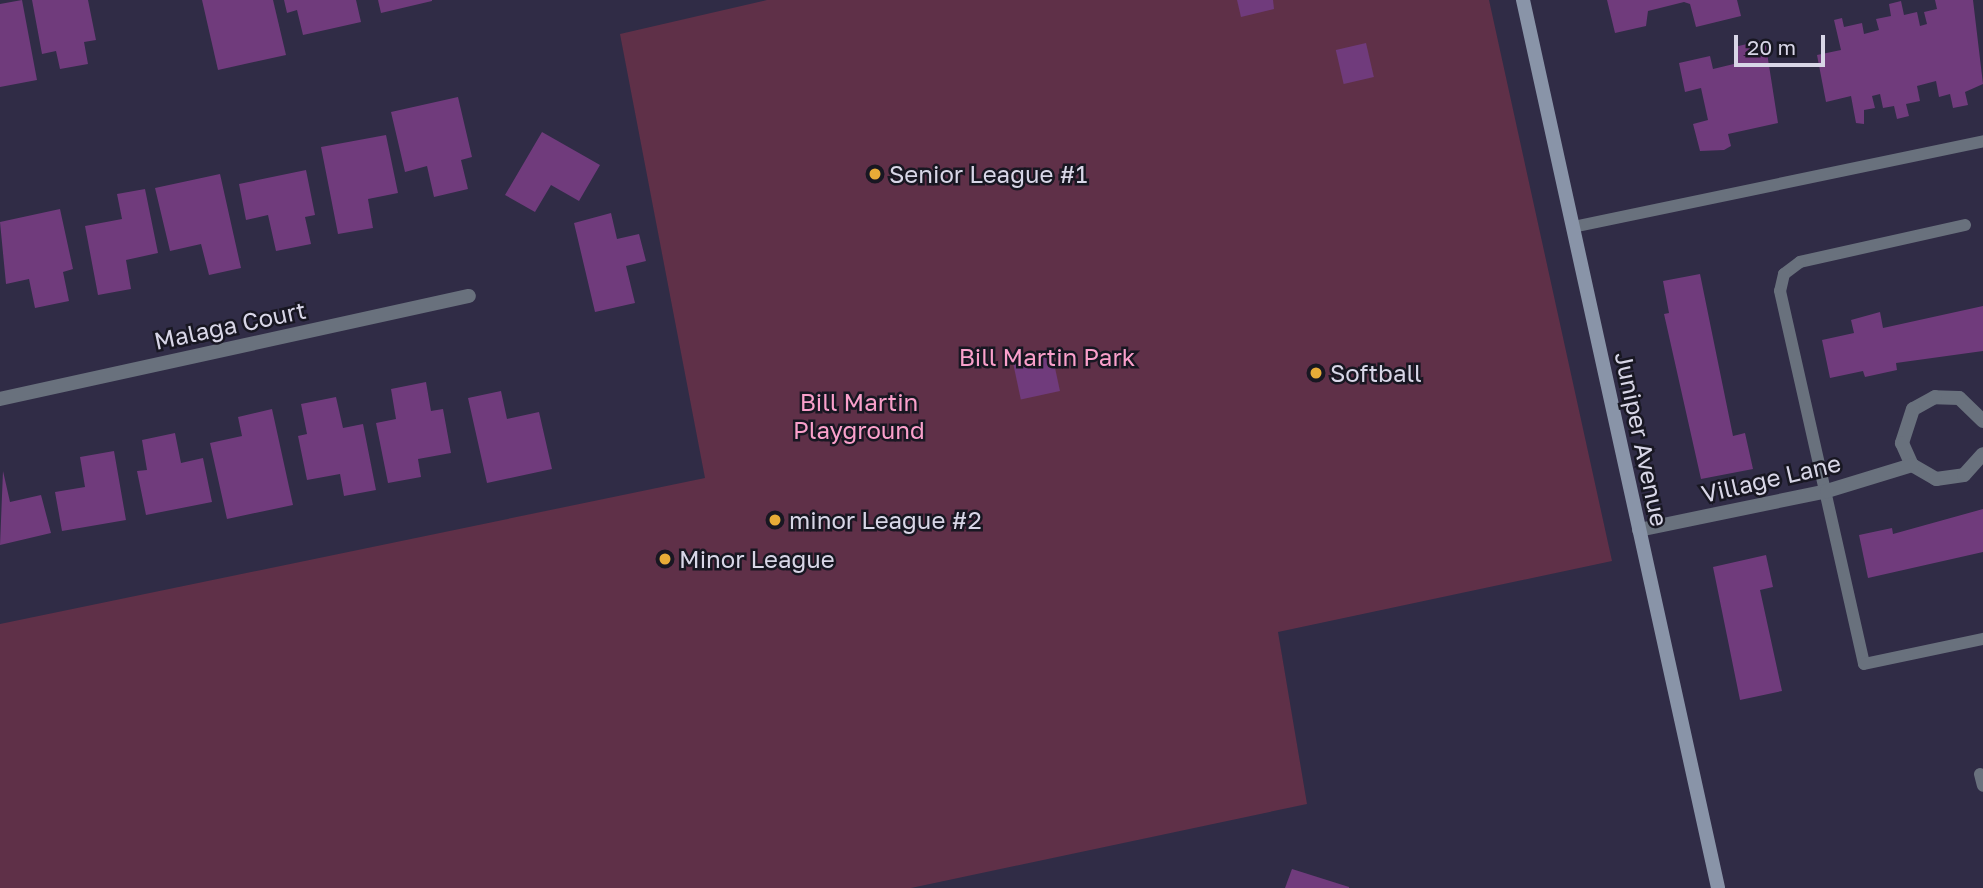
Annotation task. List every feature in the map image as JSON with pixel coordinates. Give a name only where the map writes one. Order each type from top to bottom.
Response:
[{"type":"street","name":"Juniper Avenue","points":[[1522,0],[1718,888]]},
{"type":"street","name":"Malaga Court","points":[[0,399],[469,296]]},
{"type":"street","points":[[1982,415],[1947,396],[1913,409],[1902,443],[1912,466],[1936,479],[1951,479],[1970,471],[1983,454]]},
{"type":"street","name":"Village Lane","points":[[1639,530],[1827,491],[1912,466]]},
{"type":"lane","points":[[1573,227],[1983,141]]},
{"type":"lane","points":[[1965,225],[1800,262],[1784,274],[1780,291],[1864,664],[1983,639]]},
{"type":"green space","name":"Bill Martin Park","points":[[767,0],[1489,0],[1612,561],[1278,632],[1307,804],[911,888],[0,888],[0,624],[705,478],[620,34]]},
{"type":"building","points":[[22,0],[37,80],[0,87],[0,4]]},
{"type":"building","points":[[32,0],[88,0],[96,40],[84,42],[88,64],[60,69],[56,51],[42,54]]},
{"type":"building","points":[[202,0],[273,0],[286,55],[218,70]]},
{"type":"building","points":[[284,0],[356,0],[361,22],[303,35],[297,10],[287,13]]},
{"type":"building","points":[[378,0],[432,0],[432,1],[381,13]]},
{"type":"building","points":[[1237,0],[1273,0],[1274,9],[1241,17]]},
{"type":"building","points":[[1607,0],[1737,0],[1741,16],[1696,27],[1690,4],[1684,2],[1648,11],[1646,26],[1615,33]]},
{"type":"building","points":[[1935,0],[1973,0],[1983,84],[1965,92],[1968,105],[1953,108],[1950,94],[1939,97],[1936,81],[1917,86],[1920,101],[1906,104],[1909,116],[1897,119],[1894,106],[1883,108],[1880,94],[1872,96],[1875,108],[1864,110],[1864,124],[1856,123],[1851,96],[1826,102],[1817,55],[1841,50],[1834,20],[1842,18],[1844,27],[1862,23],[1864,34],[1879,30],[1876,19],[1891,16],[1889,4],[1901,1],[1904,15],[1917,12],[1920,26],[1927,24],[1924,12],[1937,9]]},
{"type":"building","points":[[1765,40],[1778,123],[1728,134],[1731,146],[1724,150],[1700,151],[1693,124],[1708,120],[1701,88],[1685,92],[1679,63],[1710,56],[1713,69],[1738,63],[1734,47]]},
{"type":"building","points":[[1366,43],[1374,77],[1344,84],[1336,50]]},
{"type":"building","points":[[458,97],[472,157],[461,160],[468,189],[434,197],[427,166],[405,172],[391,112]]},
{"type":"building","points":[[542,132],[600,165],[579,201],[551,185],[535,212],[505,195]]},
{"type":"building","points":[[386,135],[398,193],[368,199],[373,228],[338,234],[321,147]]},
{"type":"building","points":[[306,170],[315,215],[305,217],[311,244],[276,251],[268,215],[246,220],[239,184]]},
{"type":"building","points":[[220,174],[241,268],[209,275],[201,244],[170,251],[155,188]]},
{"type":"building","points":[[145,189],[158,253],[126,260],[131,289],[98,295],[85,226],[122,219],[117,194]]},
{"type":"building","points":[[60,209],[73,269],[63,272],[69,301],[35,308],[29,279],[6,284],[0,222]]},
{"type":"building","points":[[611,213],[617,239],[639,234],[646,261],[626,266],[635,303],[595,312],[574,223]]},
{"type":"building","points":[[1700,274],[1733,436],[1745,433],[1753,469],[1701,479],[1664,314],[1669,313],[1663,281]]},
{"type":"building","points":[[1983,306],[1983,351],[1896,363],[1897,370],[1865,377],[1863,371],[1830,378],[1822,340],[1854,333],[1851,320],[1880,312],[1883,328]]},
{"type":"building","points":[[1051,349],[1060,391],[1021,399],[1012,357]]},
{"type":"building","points":[[426,382],[431,411],[443,409],[451,453],[418,459],[421,477],[388,483],[376,423],[396,419],[391,389]]},
{"type":"building","points":[[501,391],[507,419],[539,412],[552,469],[487,483],[468,398]]},
{"type":"building","points":[[336,397],[343,428],[363,424],[376,490],[344,496],[340,474],[307,480],[298,436],[307,434],[301,404]]},
{"type":"building","points":[[272,409],[293,505],[227,519],[210,443],[242,436],[238,417]]},
{"type":"building","points":[[175,433],[181,463],[203,458],[212,502],[146,515],[137,471],[147,470],[142,440]]},
{"type":"building","points":[[114,451],[126,520],[62,531],[55,492],[85,487],[80,457]]},
{"type":"building","points":[[3,471],[10,502],[41,495],[51,533],[0,545]]},
{"type":"building","points":[[1983,509],[1983,552],[1868,578],[1859,535],[1892,528],[1893,534]]},
{"type":"building","points":[[1766,555],[1773,587],[1760,590],[1782,691],[1740,700],[1713,567]]},
{"type":"building","points":[[1292,869],[1349,887],[1349,888],[1285,888]]},
{"type":"place","name":"Senior League #1","points":[[875,174]]},
{"type":"place","name":"Softball","points":[[1316,373]]},
{"type":"place","name":"minor League #2","points":[[775,520]]},
{"type":"place","name":"Minor League","points":[[665,559]]},
{"type":"park label","name":"Bill Martin Playground","points":[[859,416]]}]
